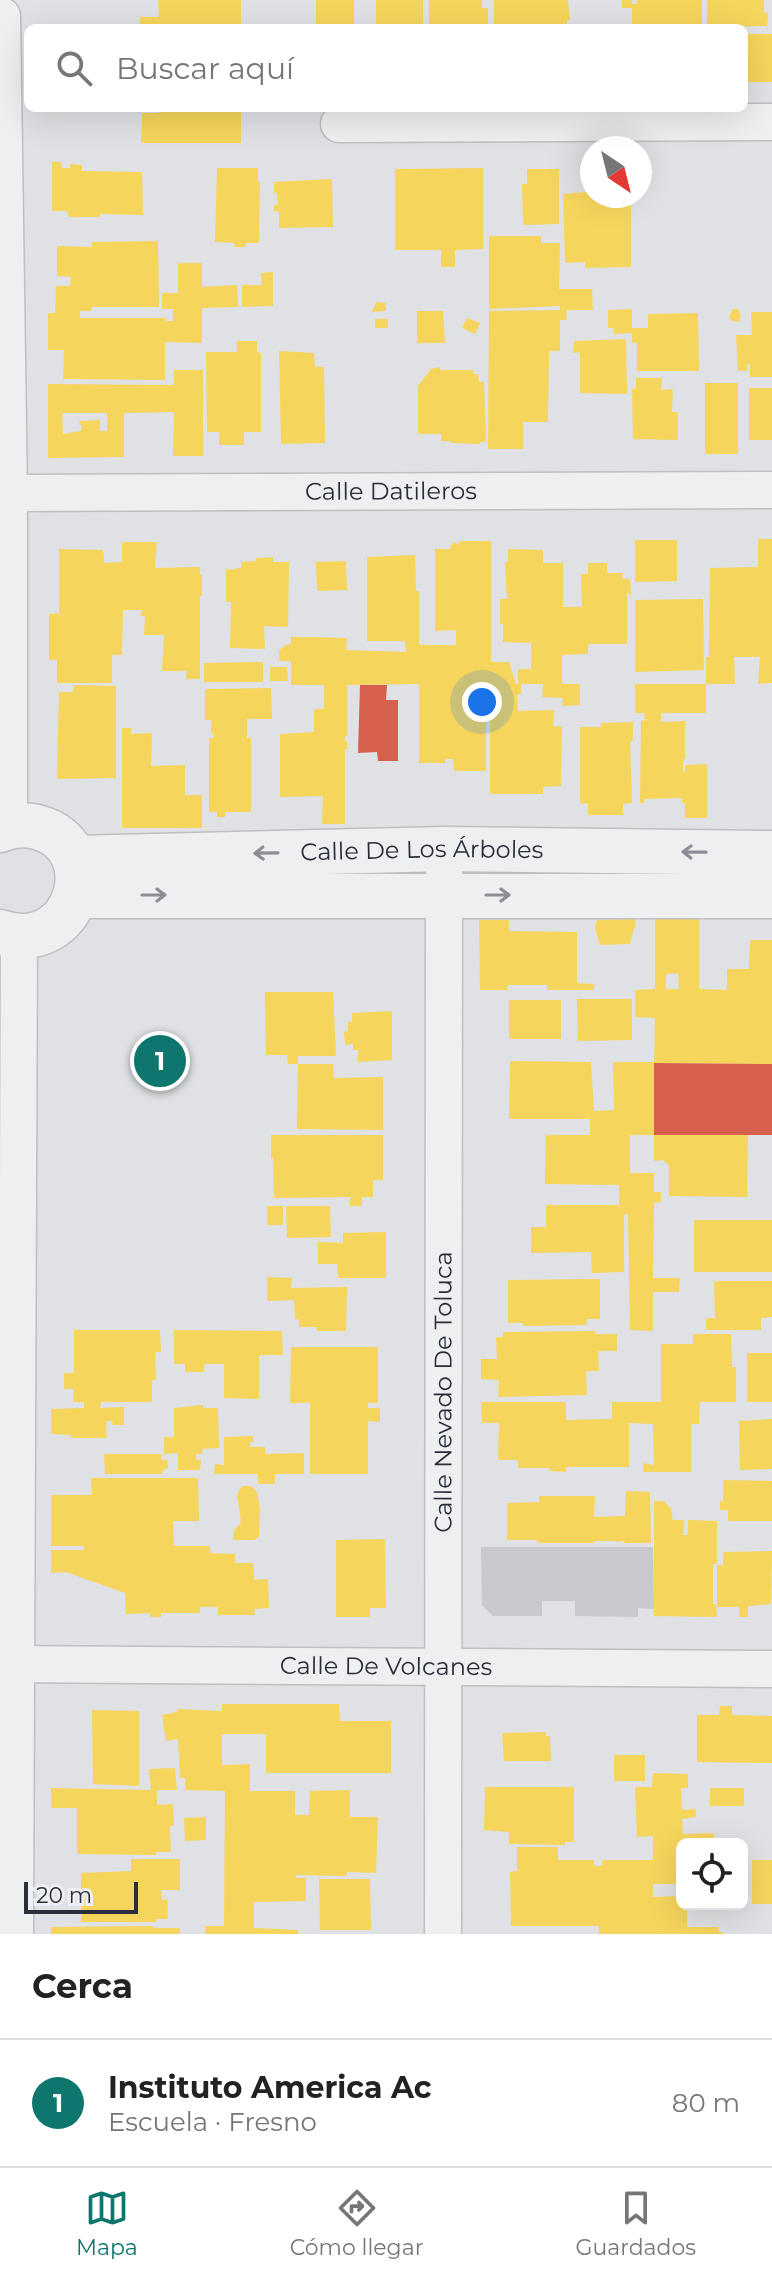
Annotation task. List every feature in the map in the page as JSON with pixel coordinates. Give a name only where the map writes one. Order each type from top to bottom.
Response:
[{"type":"street","points":[[2,16],[9,493],[4,828],[28,825],[47,830],[63,841],[75,877],[68,914],[54,927],[36,935],[9,935],[8,1664],[15,1934]]},
{"type":"street","points":[[339,124],[772,122]]},
{"type":"street","name":"Calle Datileros","points":[[9,493],[772,490]]},
{"type":"street","name":"Calle De Los Árboles","points":[[75,877],[444,849],[772,853]]},
{"type":"street","name":"Calle Nevado De Toluca","points":[[443,1934],[444,849]]},
{"type":"street","name":"Calle De Los Árboles","points":[[75,877],[444,894],[772,896]]},
{"type":"street","name":"Calle De Volcanes","points":[[8,1664],[772,1669]]},
{"type":"building: Viviendas","points":[[158,0],[241,0],[241,24],[140,24],[140,17],[159,17]]},
{"type":"building: Viviendas","points":[[316,0],[354,0],[354,24],[316,24]]},
{"type":"building: Viviendas","points":[[376,0],[423,0],[423,24],[376,24]]},
{"type":"building: Viviendas","points":[[429,0],[482,0],[482,8],[488,8],[488,24],[429,24]]},
{"type":"building: Viviendas","points":[[494,0],[568,0],[570,20],[567,24],[494,24]]},
{"type":"building: Viviendas","points":[[622,0],[632,0],[632,4],[637,4],[637,0],[702,0],[702,24],[632,24],[632,8],[622,8]]},
{"type":"building: Viviendas","points":[[707,0],[764,0],[764,13],[768,12],[767,26],[707,24]]},
{"type":"building: Viviendas","points":[[748,34],[772,34],[772,82],[748,82]]},
{"type":"building: Viviendas","points":[[241,112],[241,143],[141,143],[142,113]]},
{"type":"building: Viviendas","points":[[52,162],[61,162],[62,168],[70,168],[70,164],[82,165],[82,171],[142,172],[143,215],[69,217],[67,211],[52,211]]},
{"type":"building: Viviendas","points":[[217,168],[258,168],[259,243],[234,247],[235,243],[215,242]]},
{"type":"building: Viviendas","points":[[483,168],[483,249],[455,250],[455,267],[441,267],[441,250],[395,250],[395,169]]},
{"type":"building: Viviendas","points":[[527,169],[559,169],[559,224],[523,225],[522,184],[527,184]]},
{"type":"building: Viviendas","points":[[332,179],[333,227],[279,228],[279,212],[274,211],[274,205],[278,205],[274,182]]},
{"type":"building: Viviendas","points":[[580,193],[580,208],[631,208],[631,267],[585,268],[585,262],[565,263],[563,194]]},
{"type":"building: Viviendas","points":[[489,236],[541,236],[541,243],[560,243],[559,289],[592,289],[593,310],[567,310],[566,320],[560,320],[560,351],[549,351],[548,422],[523,422],[523,449],[488,449],[489,311],[560,310],[560,306],[489,309]]},
{"type":"building: Viviendas","points":[[158,241],[159,307],[92,307],[91,311],[80,311],[80,318],[166,318],[166,321],[173,321],[173,309],[162,309],[162,293],[178,293],[178,263],[202,263],[202,287],[237,285],[238,307],[202,308],[202,343],[165,342],[165,380],[63,379],[64,350],[48,350],[48,313],[55,313],[56,286],[70,286],[71,277],[57,276],[57,246],[92,247],[92,242]]},
{"type":"building: Viviendas","points":[[273,272],[273,306],[242,307],[242,285],[262,285],[261,273]]},
{"type":"building: Viviendas","points":[[376,302],[386,303],[386,311],[372,312]]},
{"type":"building: Viviendas","points":[[632,309],[632,328],[648,328],[648,314],[698,313],[699,371],[637,371],[637,342],[632,343],[632,333],[614,334],[614,328],[608,328],[608,310]]},
{"type":"building: Viviendas","points":[[733,309],[738,309],[741,316],[739,322],[729,317]]},
{"type":"building: Viviendas","points":[[417,311],[443,311],[445,343],[417,343]]},
{"type":"building: Viviendas","points":[[751,312],[772,312],[772,377],[750,377],[750,363],[747,371],[738,371],[736,335],[752,335]]},
{"type":"building: Viviendas","points":[[467,318],[480,323],[475,334],[462,328]]},
{"type":"building: Viviendas","points":[[375,319],[388,319],[388,328],[375,328]]},
{"type":"building: Viviendas","points":[[626,339],[627,394],[580,393],[580,352],[573,353],[574,341]]},
{"type":"building: Viviendas","points":[[237,341],[257,341],[257,352],[261,353],[261,432],[244,432],[244,445],[219,445],[219,432],[207,432],[206,352],[237,352]]},
{"type":"building: Viviendas","points":[[279,351],[314,353],[315,367],[324,367],[325,443],[281,444]]},
{"type":"building: Viviendas","points":[[440,367],[440,370],[473,370],[473,374],[478,374],[479,382],[484,382],[486,442],[451,443],[441,441],[441,434],[418,434],[418,386],[431,369]]},
{"type":"building: Viviendas","points":[[174,370],[203,370],[203,456],[173,456],[174,412],[124,413],[124,457],[48,458],[48,384],[174,385]],"holes":[[[62,413],[107,413],[107,431],[100,431],[100,420],[80,421],[81,431],[63,434]]]},
{"type":"building: Viviendas","points":[[636,378],[662,378],[661,390],[673,389],[672,412],[678,412],[678,440],[633,439],[632,389],[636,389]]},
{"type":"building: Viviendas","points":[[705,383],[738,383],[738,454],[705,454]]},
{"type":"building: Viviendas","points":[[749,388],[772,388],[772,440],[749,440]]},
{"type":"building: Viviendas","points":[[758,539],[772,539],[772,683],[758,684],[760,657],[734,657],[735,684],[706,684],[710,568],[758,567]]},
{"type":"building: Viviendas","points":[[635,540],[677,540],[677,581],[635,582]]},
{"type":"building: Viviendas","points":[[459,541],[491,541],[491,662],[509,662],[516,684],[518,669],[531,669],[531,643],[503,642],[500,599],[507,599],[505,562],[508,562],[508,549],[543,550],[543,563],[563,563],[563,607],[582,607],[581,574],[588,574],[588,563],[607,563],[607,573],[623,573],[622,579],[630,579],[627,644],[588,644],[588,654],[562,655],[562,684],[580,684],[580,705],[562,706],[563,698],[542,697],[543,684],[521,684],[521,694],[517,694],[518,711],[554,710],[553,726],[562,727],[561,786],[543,787],[543,794],[490,794],[490,684],[486,684],[486,771],[454,771],[453,759],[445,759],[445,763],[419,763],[419,684],[347,685],[345,824],[322,824],[323,796],[280,797],[280,734],[314,732],[314,709],[324,709],[324,685],[291,685],[291,661],[279,661],[279,650],[291,644],[291,637],[310,637],[347,638],[346,650],[406,652],[405,641],[367,641],[367,557],[415,555],[419,645],[456,645],[456,630],[435,631],[435,549],[450,549],[454,542],[459,545]]},
{"type":"building: Viviendas","points":[[122,542],[157,542],[155,568],[200,567],[200,679],[186,679],[187,671],[162,671],[164,635],[144,635],[145,616],[141,616],[142,610],[123,610],[122,655],[112,655],[112,683],[57,683],[57,660],[49,660],[49,614],[59,613],[59,549],[103,550],[104,563],[122,562]]},
{"type":"building: Viviendas","points":[[273,557],[273,562],[289,562],[288,627],[264,626],[265,649],[230,648],[231,602],[226,602],[226,570],[241,568],[241,562]]},
{"type":"building: Viviendas","points":[[346,561],[347,590],[317,591],[316,562]]},
{"type":"building: Viviendas","points":[[703,599],[704,670],[635,672],[635,600]]},
{"type":"building: Viviendas","points":[[263,662],[263,682],[204,682],[204,663]]},
{"type":"building: Viviendas","points":[[270,667],[287,667],[288,681],[270,681]]},
{"type":"building: Viviendas","points":[[635,684],[706,684],[706,713],[661,713],[661,722],[685,721],[683,772],[685,765],[707,764],[707,818],[685,818],[682,798],[644,799],[644,803],[640,803],[641,720],[645,721],[644,713],[635,713]]},
{"type":"building: Viviendas","points":[[74,685],[116,686],[116,778],[57,779],[59,692],[73,692]]},
{"type":"building: Viviendas","points":[[271,688],[272,719],[247,719],[247,738],[251,738],[251,812],[225,812],[225,817],[217,817],[217,812],[209,812],[209,738],[214,738],[214,733],[211,733],[211,720],[205,720],[205,689]]},
{"type":"building: Viviendas","points":[[633,722],[633,741],[630,741],[632,803],[623,804],[623,815],[588,815],[588,803],[580,804],[580,727]]},
{"type":"building: Viviendas","points":[[122,728],[131,728],[131,734],[152,733],[151,766],[185,765],[185,795],[202,795],[202,828],[122,828]]},
{"type":"building: Viviendas","points":[[635,919],[630,944],[600,945],[595,928],[597,920]]},
{"type":"building: Viviendas","points":[[655,919],[699,919],[699,989],[727,990],[727,969],[749,969],[750,940],[772,940],[772,1064],[654,1063],[654,1135],[630,1135],[630,1173],[654,1173],[654,1192],[661,1192],[661,1202],[654,1203],[653,1278],[680,1278],[679,1292],[653,1292],[653,1331],[630,1330],[628,1214],[624,1215],[624,1272],[592,1273],[591,1252],[531,1253],[531,1227],[546,1227],[546,1205],[619,1205],[619,1185],[545,1184],[546,1135],[590,1135],[590,1119],[509,1119],[510,1061],[591,1062],[594,1111],[614,1110],[613,1062],[654,1062],[655,1018],[635,1017],[635,990],[655,989]],"holes":[[[678,973],[679,989],[666,989],[666,974]]]},
{"type":"building: Viviendas","points":[[479,920],[509,920],[509,931],[577,932],[577,983],[594,984],[594,990],[547,990],[547,985],[507,985],[507,990],[480,990]]},
{"type":"building: Viviendas","points":[[265,992],[333,992],[336,1056],[298,1056],[298,1064],[288,1064],[287,1055],[266,1055]]},
{"type":"building: Viviendas","points":[[577,999],[632,999],[632,1040],[578,1041]]},
{"type":"building: Viviendas","points":[[509,1000],[561,1000],[561,1039],[509,1039]]},
{"type":"building: Viviendas","points":[[392,1011],[392,1060],[358,1062],[358,1050],[353,1050],[353,1044],[345,1045],[344,1032],[348,1031],[348,1022],[352,1022],[352,1013]]},
{"type":"building: Viviendas","points":[[298,1064],[333,1064],[334,1078],[383,1077],[383,1130],[297,1129]]},
{"type":"building: Viviendas","points":[[271,1135],[383,1135],[383,1180],[373,1180],[373,1197],[362,1197],[362,1206],[350,1206],[350,1197],[274,1198]]},
{"type":"building: Viviendas","points":[[654,1135],[748,1135],[747,1197],[669,1196],[669,1165],[663,1160],[654,1161]]},
{"type":"building: Viviendas","points":[[267,1206],[283,1206],[283,1225],[267,1225]]},
{"type":"building: Viviendas","points":[[286,1206],[330,1206],[331,1237],[287,1238]]},
{"type":"building: Viviendas","points":[[694,1220],[772,1220],[772,1272],[694,1272]]},
{"type":"building: Viviendas","points":[[386,1232],[386,1278],[338,1278],[337,1264],[318,1264],[318,1242],[343,1243],[343,1233]]},
{"type":"building: Viviendas","points":[[267,1277],[292,1278],[291,1288],[347,1287],[346,1331],[317,1331],[316,1327],[299,1327],[299,1319],[295,1320],[294,1300],[267,1301]]},
{"type":"building: Viviendas","points":[[600,1279],[600,1319],[587,1319],[586,1325],[524,1326],[523,1323],[508,1323],[508,1280]]},
{"type":"building: Viviendas","points":[[714,1281],[772,1281],[772,1317],[761,1318],[761,1330],[706,1330],[706,1318],[715,1318]]},
{"type":"building: Viviendas","points":[[74,1330],[160,1330],[161,1352],[155,1352],[156,1380],[152,1380],[152,1402],[101,1402],[100,1408],[124,1407],[124,1425],[106,1421],[107,1438],[71,1438],[71,1435],[51,1434],[51,1409],[84,1408],[84,1402],[73,1402],[74,1389],[64,1389],[64,1373],[74,1373]]},
{"type":"building: Viviendas","points":[[174,1330],[282,1331],[283,1355],[259,1355],[259,1399],[224,1398],[224,1364],[204,1364],[204,1372],[185,1372],[185,1364],[174,1364]]},
{"type":"building: Viviendas","points":[[596,1331],[595,1334],[617,1334],[617,1351],[598,1351],[599,1371],[586,1371],[587,1395],[498,1397],[499,1380],[481,1379],[481,1359],[497,1359],[496,1337],[503,1337],[503,1332]]},
{"type":"building: Viviendas","points":[[693,1334],[731,1334],[732,1367],[736,1367],[736,1402],[700,1402],[699,1424],[691,1424],[691,1472],[643,1472],[643,1463],[654,1465],[653,1424],[629,1423],[629,1467],[566,1467],[566,1472],[549,1471],[550,1468],[518,1468],[518,1460],[498,1460],[499,1423],[482,1423],[481,1402],[566,1402],[566,1420],[612,1419],[612,1402],[661,1402],[661,1344],[693,1344]]},
{"type":"building: Viviendas","points":[[291,1347],[378,1347],[378,1403],[368,1403],[368,1408],[380,1408],[380,1422],[368,1421],[368,1474],[310,1474],[310,1403],[290,1403]]},
{"type":"building: Viviendas","points":[[747,1353],[772,1353],[772,1402],[747,1402]]},
{"type":"building: Viviendas","points":[[203,1405],[203,1408],[218,1408],[219,1448],[202,1449],[202,1454],[196,1454],[196,1460],[201,1460],[200,1470],[178,1470],[178,1453],[164,1454],[164,1437],[174,1437],[174,1408]]},
{"type":"building: Viviendas","points":[[772,1419],[772,1469],[740,1470],[739,1421]]},
{"type":"building: Viviendas","points":[[253,1436],[250,1447],[265,1447],[265,1454],[304,1453],[304,1474],[275,1474],[275,1484],[258,1484],[258,1474],[214,1474],[215,1464],[224,1465],[224,1437]]},
{"type":"building: Viviendas","points":[[104,1454],[161,1454],[162,1460],[167,1460],[168,1468],[162,1474],[105,1474]]},
{"type":"building: Viviendas","points":[[91,1478],[198,1478],[199,1521],[173,1521],[174,1546],[210,1546],[210,1553],[235,1554],[235,1563],[253,1563],[254,1580],[268,1579],[269,1608],[254,1609],[255,1615],[218,1615],[218,1607],[200,1607],[200,1613],[161,1613],[161,1617],[150,1617],[150,1613],[126,1614],[125,1593],[66,1572],[51,1573],[51,1550],[84,1550],[84,1546],[51,1546],[51,1495],[92,1495]]},
{"type":"building: Viviendas","points":[[723,1480],[772,1481],[772,1521],[728,1521],[728,1510],[720,1510]]},
{"type":"building: Viviendas","points":[[242,1486],[251,1486],[257,1492],[259,1537],[254,1540],[233,1540],[234,1531],[241,1522],[237,1495]]},
{"type":"building: Viviendas","points":[[626,1491],[650,1492],[651,1543],[507,1540],[507,1503],[539,1502],[539,1496],[595,1496],[594,1517],[625,1516]]},
{"type":"building: Viviendas","points":[[654,1501],[664,1501],[671,1509],[673,1520],[684,1520],[683,1535],[688,1535],[688,1520],[717,1521],[713,1604],[716,1604],[717,1617],[654,1616]]},
{"type":"building: Viviendas","points":[[385,1539],[386,1608],[370,1608],[370,1617],[336,1617],[336,1540]]},
{"type":"building: Viviendas","points":[[772,1551],[771,1604],[748,1606],[748,1617],[739,1617],[739,1607],[717,1607],[717,1565],[723,1565],[723,1552]]},
{"type":"building: Viviendas","points":[[222,1704],[339,1704],[340,1721],[391,1721],[391,1773],[266,1773],[266,1734],[222,1734],[222,1765],[250,1764],[250,1791],[295,1791],[295,1815],[309,1815],[310,1791],[350,1790],[350,1817],[378,1817],[376,1873],[296,1875],[296,1878],[306,1878],[306,1901],[254,1902],[254,1928],[298,1930],[298,1934],[205,1934],[205,1926],[224,1926],[225,1791],[185,1790],[185,1778],[180,1778],[178,1739],[166,1741],[162,1715],[177,1712],[177,1709],[222,1711]]},
{"type":"building: Viviendas","points":[[720,1706],[732,1706],[732,1715],[772,1716],[772,1763],[697,1762],[697,1715],[719,1715]]},
{"type":"building: Viviendas","points":[[92,1710],[139,1711],[139,1786],[93,1784]]},
{"type":"building: Viviendas","points":[[546,1732],[546,1736],[550,1736],[551,1761],[504,1761],[502,1733]]},
{"type":"building: Viviendas","points":[[614,1755],[645,1755],[645,1781],[614,1781]]},
{"type":"building: Viviendas","points":[[175,1768],[177,1790],[157,1790],[157,1805],[173,1804],[171,1852],[156,1852],[156,1855],[77,1854],[77,1808],[51,1808],[51,1788],[151,1790],[149,1769]]},
{"type":"building: Viviendas","points":[[653,1773],[688,1774],[688,1788],[681,1788],[682,1810],[695,1809],[696,1817],[682,1819],[683,1834],[713,1833],[714,1838],[676,1838],[676,1884],[653,1884],[653,1897],[676,1896],[676,1910],[687,1910],[687,1927],[718,1927],[725,1934],[599,1934],[599,1926],[511,1926],[510,1872],[517,1871],[517,1847],[558,1847],[558,1860],[594,1860],[594,1866],[602,1866],[602,1860],[653,1860],[653,1836],[637,1837],[635,1787],[652,1787]]},
{"type":"building: Viviendas","points":[[485,1787],[574,1787],[574,1842],[565,1842],[565,1845],[509,1844],[509,1832],[484,1830]]},
{"type":"building: Viviendas","points":[[710,1788],[744,1788],[744,1806],[710,1806]]},
{"type":"building: Viviendas","points":[[206,1817],[206,1840],[185,1841],[184,1818]]},
{"type":"building: Viviendas","points":[[131,1859],[180,1859],[180,1890],[161,1890],[162,1900],[167,1899],[168,1919],[156,1919],[156,1922],[81,1922],[81,1873],[131,1871]]},
{"type":"building: Viviendas","points":[[752,1860],[772,1860],[772,1904],[752,1904]]},
{"type":"building: Viviendas","points":[[319,1879],[370,1879],[371,1930],[320,1930]]},
{"type":"building: Viviendas","points":[[51,1927],[180,1928],[180,1934],[51,1934]]},
{"type":"building: Comercios","points":[[360,685],[387,685],[386,700],[398,700],[398,761],[378,761],[377,752],[358,753]]},
{"type":"building: Comercios","points":[[654,1063],[772,1064],[772,1135],[654,1135]]},
{"type":"building: Otros","points":[[481,1547],[653,1547],[654,1609],[638,1608],[638,1617],[575,1616],[575,1601],[542,1601],[542,1616],[493,1616],[482,1605]]},
{"type":"place","name":"Instituto America Ac","points":[[160,1061]]}]
